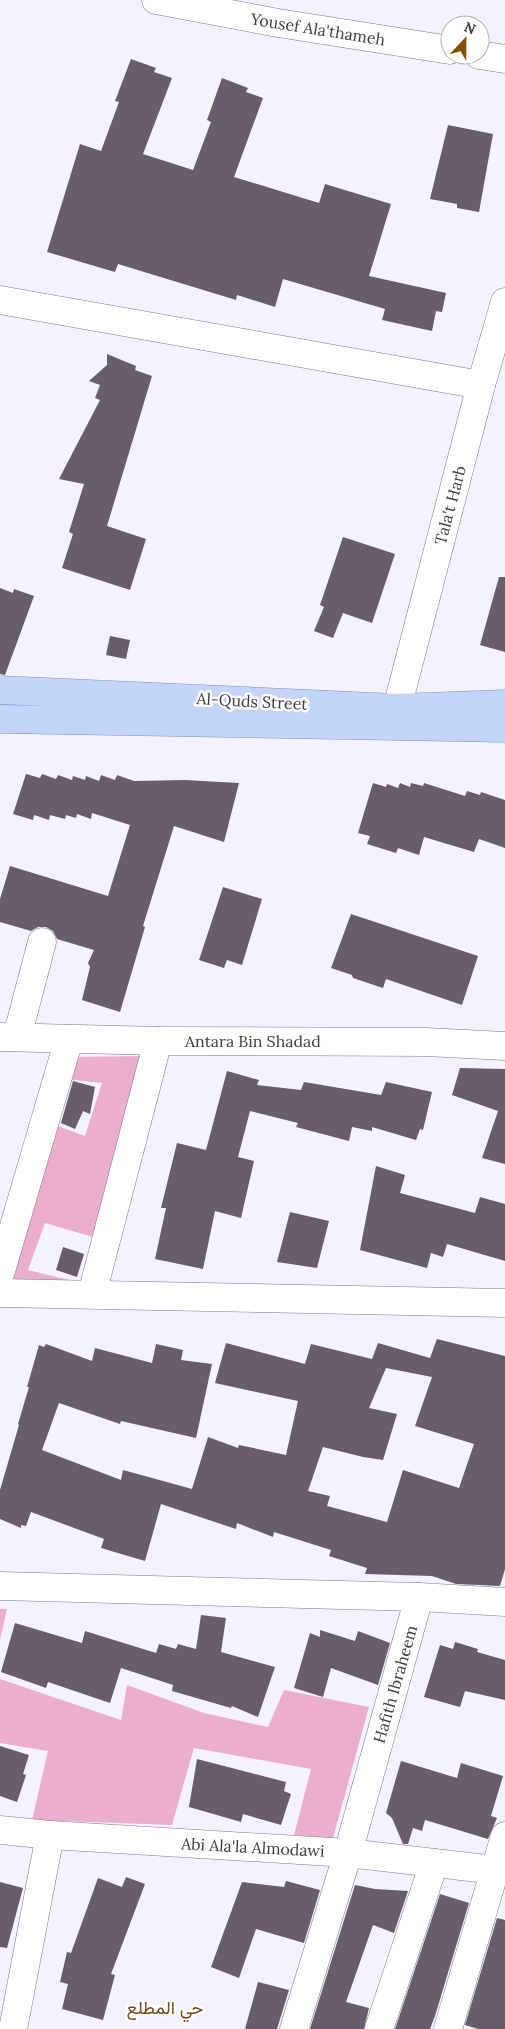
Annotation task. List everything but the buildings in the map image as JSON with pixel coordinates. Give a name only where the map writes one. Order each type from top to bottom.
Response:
[{"type":"main road","name":"Al-Quds Street","points":[[0,690],[397,708],[505,704]]},
{"type":"main road","points":[[0,719],[505,728]]},
{"type":"street","name":"Yousef Ala'thameh","points":[[156,0],[278,23],[440,48]]},
{"type":"street","points":[[490,57],[505,59]]},
{"type":"street","points":[[0,300],[481,386]]},
{"type":"street","name":"Tala't Harb","points":[[397,708],[481,386],[505,302]]},
{"type":"street","points":[[8,1037],[42,942]]},
{"type":"street","name":"Antara Bin Shadad","points":[[8,1037],[158,1041],[426,1042],[505,1046]]},
{"type":"street","points":[[0,1274],[69,1038]]},
{"type":"street","points":[[92,1294],[158,1041]]},
{"type":"street","points":[[0,1293],[505,1303]]},
{"type":"street","points":[[0,1586],[419,1597],[505,1602]]},
{"type":"street","name":"Hafith Ibraheem","points":[[294,2029],[348,1853],[419,1597]]},
{"type":"street","name":"Abi Ala'la Almodawi","points":[[0,1830],[50,1835],[348,1853],[500,1871]]},
{"type":"street","points":[[12,2029],[50,1835]]},
{"type":"street","points":[[448,2029],[500,1871],[505,1836]]},
{"type":"street","points":[[380,2029],[434,1863]]},
{"type":"shaded area","points":[[148,1056],[96,1238],[45,1223],[28,1270],[77,1282],[5,1283],[50,1123],[85,1136],[102,1083],[65,1079],[72,1057]]},
{"type":"shaded area","points":[[0,1609],[7,1609],[0,1640]]},
{"type":"shaded area","points":[[0,1679],[121,1720],[127,1685],[204,1713],[268,1727],[284,1690],[369,1707],[333,1838],[294,1835],[311,1769],[194,1748],[172,1825],[32,1820],[48,1751],[0,1743]]},
{"type":"district","name":"حي المطلع","points":[[165,2007]]}]
